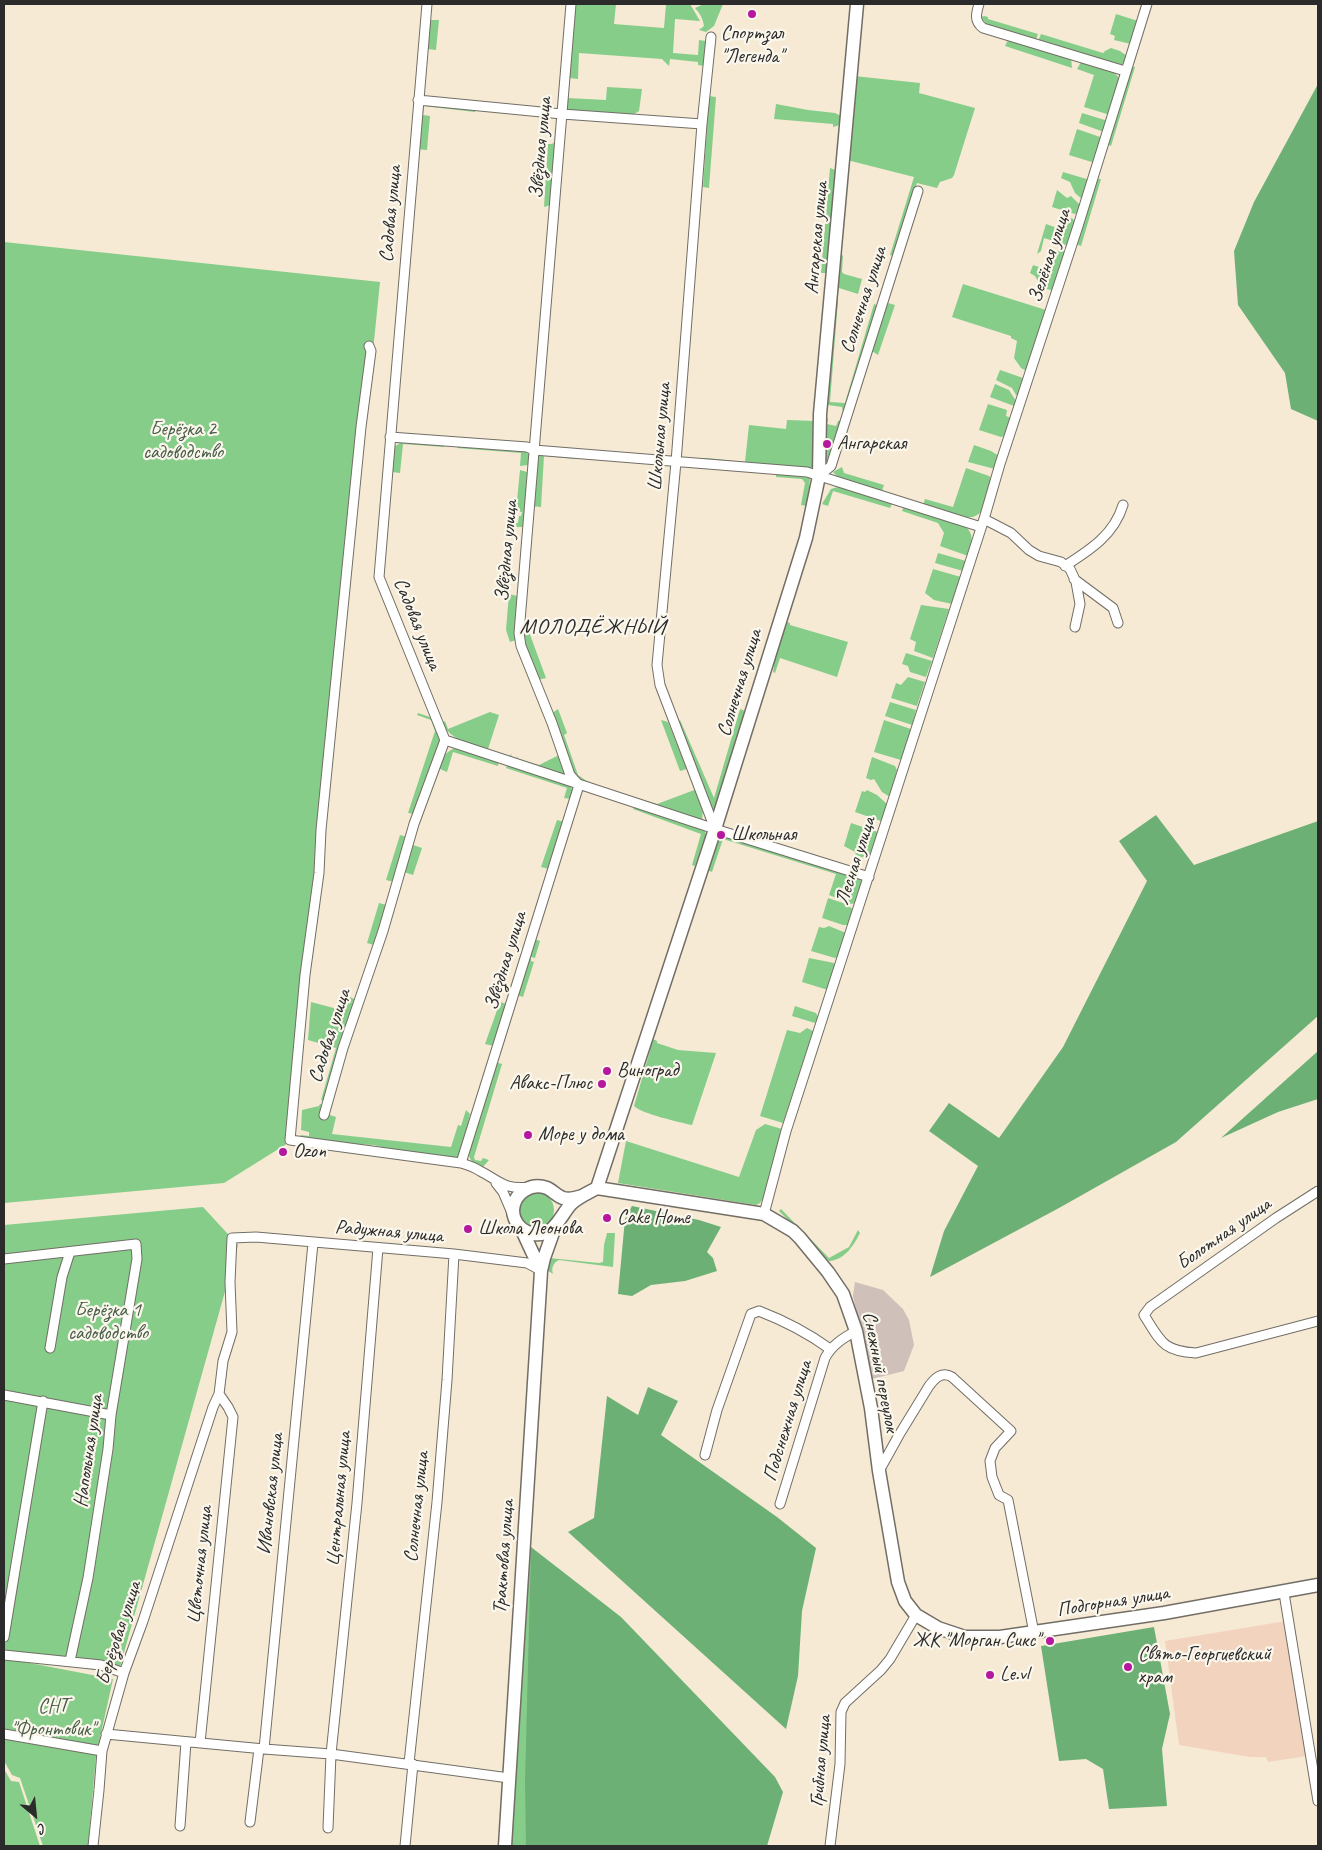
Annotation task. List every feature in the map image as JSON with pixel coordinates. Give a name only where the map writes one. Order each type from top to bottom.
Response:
[{"type":"street","name":"Садовая улица","points":[[324,1115],[343,1048],[383,931],[414,824],[445,740],[379,577],[427,4]]},
{"type":"street","name":"Звёздная улица","points":[[461,1163],[579,785],[570,775],[552,723],[521,646],[519,633],[572,4]]},
{"type":"street","name":"Ангарская улица","points":[[820,476],[820,414],[857,4]]},
{"type":"street","points":[[979,4],[976,20],[983,28],[1125,71]]},
{"type":"street","name":"Зелёная улица","points":[[982,523],[1078,226],[1147,4]]},
{"type":"street","name":"Школьная улица","points":[[711,37],[702,124],[676,462],[657,675],[715,829]]},
{"type":"street","points":[[418,100],[562,114],[702,124]]},
{"type":"street","name":"Солнечная улица","points":[[597,1188],[715,829],[806,538],[820,476],[830,466],[918,191]]},
{"type":"street","points":[[369,346],[371,351],[361,427],[321,830],[319,873],[305,975],[290,1140],[461,1163],[480,1171],[494,1180],[515,1188],[546,1188],[562,1198],[572,1199],[582,1196]]},
{"type":"street","points":[[390,437],[807,472],[1011,533],[1034,553],[1061,562],[1070,569],[1076,582],[1080,604],[1075,627]]},
{"type":"street","points":[[1065,566],[1102,541],[1120,516],[1124,506]]},
{"type":"street","name":"Лесная улица","points":[[764,1214],[786,1132],[982,523]]},
{"type":"street","points":[[1074,578],[1113,608],[1118,623]]},
{"type":"street","points":[[445,740],[715,829],[869,877]]},
{"type":"street","points":[[494,1180],[503,1192],[518,1224],[529,1233],[538,1234],[547,1232],[558,1223],[572,1204],[597,1188]]},
{"type":"street","points":[[518,1224],[513,1211],[515,1201],[520,1193],[531,1187]]},
{"type":"street","name":"Снежный переулок","points":[[597,1188],[764,1214],[793,1231],[828,1272],[843,1294],[856,1331],[871,1408],[879,1471],[898,1582],[905,1601],[916,1615]]},
{"type":"street","name":"Болотная улица","points":[[1318,1191],[1150,1306],[1144,1316],[1159,1338],[1170,1348],[1178,1352],[1196,1353],[1318,1321]]},
{"type":"street","points":[[554,1193],[560,1200],[562,1210],[558,1223]]},
{"type":"street","name":"Трактовая улица","points":[[505,1846],[541,1271],[544,1258],[558,1223]]},
{"type":"street","name":"Трактовая улица","points":[[518,1224],[541,1271]]},
{"type":"street","name":"Радужная улица","points":[[232,1238],[256,1237],[454,1254],[528,1263],[541,1271]]},
{"type":"street","name":"Берёзовая улица","points":[[93,1846],[102,1751],[106,1734],[124,1673],[219,1394],[223,1361],[232,1332],[230,1282],[232,1238]]},
{"type":"street","name":"Ивановская улица","points":[[250,1822],[262,1749],[313,1243]]},
{"type":"street","name":"Напольная улица","points":[[70,1252],[136,1244],[137,1259],[126,1336],[111,1414],[108,1449],[88,1578],[70,1661]]},
{"type":"street","name":"Центральная улица","points":[[328,1828],[331,1754],[357,1503],[378,1248]]},
{"type":"street","points":[[4,1258],[70,1252],[62,1277],[50,1348]]},
{"type":"street","name":"Солнечная улица","points":[[405,1846],[411,1764],[437,1502],[447,1380],[454,1254]]},
{"type":"street","points":[[705,1455],[717,1410],[751,1314],[759,1311],[778,1319],[811,1335],[830,1349]]},
{"type":"street","name":"Подснежная улица","points":[[780,1504],[825,1358],[830,1349],[856,1331]]},
{"type":"street","points":[[879,1471],[929,1386],[934,1379],[941,1375],[946,1374],[952,1377],[1011,1431],[995,1448],[990,1462],[992,1476],[999,1495],[1008,1500],[1034,1633]]},
{"type":"street","name":"Цветочная улица","points":[[200,1743],[233,1418],[219,1394]]},
{"type":"street","points":[[4,1395],[111,1414]]},
{"type":"street","points":[[4,1637],[43,1402]]},
{"type":"street","name":"Подгорная улица","points":[[916,1615],[938,1628],[965,1637],[1000,1637],[1284,1593],[1318,1586]]},
{"type":"street","points":[[1284,1593],[1318,1801]]},
{"type":"street","name":"Грибная улица","points":[[830,1846],[840,1764],[841,1712],[845,1703],[881,1670],[890,1659],[916,1615]]},
{"type":"street","points":[[4,1656],[101,1665],[124,1673]]},
{"type":"street","points":[[4,1734],[102,1751]]},
{"type":"street","points":[[106,1734],[331,1754],[510,1778]]},
{"type":"street","points":[[180,1826],[186,1742]]},
{"type":"shaded area","points":[[855,1282],[883,1290],[903,1309],[909,1320],[914,1345],[904,1371],[872,1379],[853,1296]]},
{"type":"shaded area","points":[[1286,1621],[1307,1756],[1268,1762],[1266,1757],[1250,1757],[1179,1745],[1165,1641]]},
{"type":"green space","points":[[575,4],[616,4],[614,24],[664,28],[666,4],[690,4],[700,21],[675,19],[673,53],[698,55],[699,40],[706,41],[704,66],[698,65],[698,62],[670,59],[669,66],[662,59],[579,53],[578,79],[569,78]]},
{"type":"green space","points":[[704,4],[723,4],[714,26],[706,32],[699,30],[704,26],[704,23],[695,8]]},
{"type":"green space","points":[[1116,14],[1138,21],[1131,44],[1114,40],[1115,36],[1110,34]]},
{"type":"green space","points":[[981,17],[988,17],[988,19],[1038,34],[1036,40],[987,25]]},
{"type":"green space","points":[[430,20],[439,20],[436,50],[427,49]]},
{"type":"green space","points":[[1041,34],[1103,53],[1111,48],[1127,56],[1125,62],[1119,66],[1038,41]]},
{"type":"green space","points":[[1008,40],[1071,58],[1072,68],[1005,46]]},
{"type":"green space","points":[[1081,62],[1109,70],[1120,80],[1110,115],[1084,107],[1094,75],[1077,69]]},
{"type":"green space","points":[[1130,66],[1135,67],[1111,146],[1107,144]]},
{"type":"green space","points":[[854,76],[920,83],[919,93],[975,108],[952,178],[940,182],[937,188],[917,183],[894,256],[890,255],[914,177],[847,160]]},
{"type":"green space","points":[[1318,84],[1318,421],[1291,409],[1285,373],[1238,305],[1234,251],[1254,202]]},
{"type":"green space","points":[[607,87],[642,89],[639,111],[631,116],[571,111],[565,106],[567,98],[606,100]]},
{"type":"green space","points":[[709,96],[716,97],[709,188],[703,187]]},
{"type":"green space","points":[[423,103],[476,108],[475,112],[424,106],[423,115],[430,116],[427,150],[416,149]]},
{"type":"green space","points":[[776,104],[835,113],[841,116],[840,125],[833,127],[833,124],[774,119]]},
{"type":"green space","points":[[1082,113],[1108,121],[1104,132],[1079,123]]},
{"type":"green space","points":[[1077,129],[1103,138],[1095,163],[1069,155]]},
{"type":"green space","points":[[556,141],[551,205],[544,207],[548,144]]},
{"type":"green space","points":[[830,168],[835,170],[827,273],[821,273]]},
{"type":"green space","points":[[1063,172],[1090,180],[1083,200],[1075,193],[1070,182],[1061,178]]},
{"type":"green space","points":[[1096,179],[1101,179],[1081,246],[1076,244]]},
{"type":"green space","points":[[1057,190],[1067,198],[1071,196],[1081,206],[1080,211],[1075,214],[1052,207]]},
{"type":"green space","points":[[1072,218],[1076,223],[1069,246],[1044,238],[1041,251],[1037,254],[1046,224],[1063,230],[1066,220]]},
{"type":"green space","name":"Берёзка 2 садоводство","points":[[4,242],[380,282],[293,1140],[224,1183],[4,1203]]},
{"type":"green space","points":[[1060,250],[1067,252],[1055,291],[1042,288],[1035,276],[1030,273],[1033,265],[1048,270],[1054,252]]},
{"type":"green space","points":[[843,255],[842,272],[862,279],[858,294],[839,288],[838,293],[835,292],[838,257]]},
{"type":"green space","points":[[963,284],[1048,312],[1028,372],[1021,368],[1014,358],[1017,341],[1011,338],[1011,336],[952,317]]},
{"type":"green space","points":[[834,298],[838,300],[830,402],[845,403],[874,304],[879,306],[843,413],[842,407],[828,405],[827,411]]},
{"type":"green space","points":[[886,304],[895,305],[878,355],[872,351]]},
{"type":"green space","points":[[1000,370],[1026,379],[1020,395],[1016,395],[1012,388],[996,380]]},
{"type":"green space","points":[[995,384],[1009,390],[1016,401],[1014,406],[990,397]]},
{"type":"green space","points":[[988,404],[1007,410],[1006,416],[1011,418],[1006,436],[1001,437],[979,430]]},
{"type":"green space","points":[[824,418],[828,419],[827,424],[836,426],[838,421],[842,420],[830,456],[825,463]]},
{"type":"green space","points":[[787,420],[815,421],[813,466],[811,468],[685,458],[745,462],[749,425],[786,429]]},
{"type":"green space","points":[[403,441],[445,444],[444,447],[403,444],[400,473],[392,472],[394,447]]},
{"type":"green space","points":[[974,445],[999,456],[995,469],[968,462]]},
{"type":"green space","points":[[458,446],[526,451],[530,457],[528,465],[520,466],[521,453],[457,448]]},
{"type":"green space","points":[[540,455],[576,456],[575,459],[544,456],[541,507],[531,506],[538,457]]},
{"type":"green space","points":[[842,467],[844,473],[884,485],[882,491],[838,477],[833,472]]},
{"type":"green space","points":[[966,468],[989,476],[992,479],[982,511],[976,516],[969,518],[953,516],[923,505],[925,499],[953,507]]},
{"type":"green space","points":[[520,470],[527,472],[524,527],[515,527],[515,523],[518,523],[522,512],[516,511]]},
{"type":"green space","points":[[776,473],[810,478],[807,506],[801,505],[805,483],[802,479],[776,477]]},
{"type":"green space","points":[[841,486],[893,502],[890,508],[833,491],[828,506],[822,504],[831,489]]},
{"type":"green space","points":[[904,506],[967,528],[972,537],[968,556],[940,546],[944,533],[938,523],[902,511]]},
{"type":"green space","points":[[938,553],[966,561],[963,571],[935,563]]},
{"type":"green space","points":[[933,569],[961,577],[952,604],[934,600],[925,593]]},
{"type":"green space","points":[[509,594],[517,596],[516,640],[510,642],[506,630]]},
{"type":"green space","points":[[921,605],[949,609],[933,658],[914,651],[916,642],[910,639]]},
{"type":"green space","points":[[522,619],[530,621],[529,632],[546,678],[537,680],[524,645]]},
{"type":"green space","points":[[785,621],[790,623],[790,625],[848,642],[837,677],[780,658],[775,673],[773,672],[774,666],[771,665]]},
{"type":"green space","points":[[906,653],[932,661],[926,677],[910,672],[908,666],[902,664]]},
{"type":"green space","points":[[908,677],[925,682],[917,706],[891,698],[896,683],[901,685]]},
{"type":"green space","points":[[890,702],[916,710],[912,725],[885,716]]},
{"type":"green space","points":[[558,709],[567,733],[564,735],[578,775],[591,784],[657,804],[697,789],[703,808],[702,821],[585,783],[574,776],[551,714]]},
{"type":"green space","points":[[740,709],[745,711],[714,809],[711,808],[677,723],[680,720],[714,798]]},
{"type":"green space","points":[[490,712],[499,715],[488,749],[509,756],[512,754],[510,758],[462,741],[447,730],[442,723],[445,721],[448,729]]},
{"type":"green space","points":[[418,713],[433,718],[440,742],[414,814],[408,813],[435,731],[431,720],[417,715]]},
{"type":"green space","points":[[661,720],[668,722],[687,769],[680,771]]},
{"type":"green space","points":[[884,720],[911,729],[901,760],[874,752]]},
{"type":"green space","points":[[456,748],[499,761],[498,766],[453,752],[447,772],[438,768],[447,753]]},
{"type":"green space","points":[[559,755],[565,771],[564,775],[516,760],[517,756],[518,759],[539,765]]},
{"type":"green space","points":[[872,757],[895,766],[897,770],[890,797],[882,792],[874,779],[866,778]]},
{"type":"green space","points":[[508,764],[570,785],[573,791],[571,799],[564,798],[567,788],[506,768]]},
{"type":"green space","points":[[867,790],[877,795],[887,804],[881,821],[855,812],[862,791],[865,792]]},
{"type":"green space","points":[[635,806],[704,830],[706,834],[695,866],[692,865],[701,834],[633,809]]},
{"type":"green space","points":[[1156,815],[1194,865],[1318,821],[1318,1016],[1176,1142],[1059,1208],[930,1277],[944,1231],[978,1166],[929,1131],[949,1103],[999,1138],[1063,1047],[1147,881],[1119,841]]},
{"type":"green space","points":[[557,820],[565,822],[549,869],[541,867]]},
{"type":"green space","points":[[851,823],[878,832],[870,858],[867,859],[856,855],[855,852],[844,846]]},
{"type":"green space","points":[[400,835],[407,837],[394,882],[386,880]]},
{"type":"green space","points":[[724,836],[860,879],[863,883],[856,903],[851,904],[829,895],[836,874],[723,839],[712,872],[707,870],[716,839]]},
{"type":"green space","points":[[413,845],[422,848],[413,875],[404,872]]},
{"type":"green space","points":[[828,898],[846,904],[854,910],[848,925],[822,918]]},
{"type":"green space","points":[[379,903],[387,905],[374,945],[367,943]]},
{"type":"green space","points":[[829,926],[846,933],[838,957],[835,958],[811,951],[819,927]]},
{"type":"green space","points":[[534,939],[540,941],[535,958],[531,957],[531,961],[534,962],[523,997],[517,995]]},
{"type":"green space","points":[[809,958],[834,963],[835,966],[828,990],[802,982]]},
{"type":"green space","points":[[350,997],[356,1000],[324,1101],[321,1100],[336,1048],[308,1040],[311,1002],[345,1011]]},
{"type":"green space","points":[[500,1002],[507,1004],[494,1046],[485,1044]]},
{"type":"green space","points":[[795,1006],[816,1013],[818,1017],[815,1023],[792,1016]]},
{"type":"green space","points":[[807,1028],[813,1031],[783,1123],[760,1116],[787,1030],[800,1033]]},
{"type":"green space","points":[[651,1038],[657,1041],[657,1043],[678,1050],[716,1053],[692,1125],[652,1115],[634,1106],[650,1051]]},
{"type":"green space","points":[[1318,1051],[1318,1099],[1278,1112],[1221,1138]]},
{"type":"green space","points":[[495,1062],[502,1064],[474,1157],[475,1160],[481,1161],[483,1158],[489,1160],[483,1167],[475,1164],[469,1157],[469,1154]]},
{"type":"green space","points":[[320,1104],[323,1105],[327,1114],[336,1117],[332,1134],[451,1147],[458,1125],[461,1126],[466,1110],[470,1114],[464,1144],[456,1158],[394,1150],[374,1145],[338,1143],[303,1138],[300,1135],[309,1136],[309,1132],[301,1130],[302,1110],[319,1106]]},
{"type":"green space","points":[[765,1124],[782,1129],[766,1194],[760,1203],[756,1205],[618,1183],[626,1141],[739,1177],[756,1130]]},
{"type":"green space","points":[[536,1192],[549,1197],[554,1210],[549,1223],[536,1228],[523,1223],[518,1210],[523,1197]]},
{"type":"green space","points":[[632,1206],[699,1220],[721,1227],[707,1252],[713,1258],[717,1271],[685,1281],[651,1285],[632,1296],[618,1294],[625,1219]]},
{"type":"green space","name":"Берёзка 1 садоводство","points":[[203,1207],[238,1245],[118,1674],[4,1654],[4,1225]]},
{"type":"green space","points":[[781,1209],[829,1258],[849,1247],[858,1230],[860,1233],[852,1247],[844,1255],[829,1261],[779,1211]]},
{"type":"green space","points":[[607,1233],[615,1233],[613,1267],[559,1260],[553,1266],[553,1274],[547,1270],[549,1258],[603,1262]]},
{"type":"green space","points":[[648,1387],[678,1401],[661,1435],[777,1517],[816,1548],[802,1611],[798,1676],[786,1729],[568,1532],[594,1518],[607,1396],[638,1415]]},
{"type":"green space","points":[[524,1545],[531,1547],[528,1846],[507,1846]]},
{"type":"green space","points":[[531,1547],[621,1617],[775,1777],[783,1792],[767,1846],[526,1846],[525,1782]]},
{"type":"green space","points":[[1154,1627],[1170,1714],[1162,1749],[1167,1806],[1109,1809],[1103,1769],[1086,1759],[1059,1761],[1041,1646]]},
{"type":"green space","name":"СНТ \"Фронтовик\"","points":[[4,1658],[113,1679],[96,1756],[88,1846],[43,1846],[20,1778],[12,1775],[4,1761]]},
{"type":"green space","points":[[4,1769],[11,1781],[19,1782],[40,1846],[4,1846]]},
{"type":"place","name":"Спортзал \"Легенда\"","points":[[752,14]]},
{"type":"place","name":"Ангарская","points":[[827,444]]},
{"type":"place","name":"Школьная","points":[[721,835]]},
{"type":"place","name":"Виноград","points":[[607,1071]]},
{"type":"place","name":"Авакс-Плюс","points":[[602,1084]]},
{"type":"place","name":"Море у дома","points":[[528,1135]]},
{"type":"place","name":"Ozon","points":[[283,1152]]},
{"type":"place","name":"Cake Home","points":[[607,1218]]},
{"type":"place","name":"Школа Леонова","points":[[468,1229]]},
{"type":"place","name":"ЖК \"Морган Сикс\"","points":[[1050,1641]]},
{"type":"place","name":"Свято-Георгиевский храм","points":[[1128,1667]]},
{"type":"place","name":"Le.vl","points":[[990,1675]]},
{"type":"district","name":"МОЛОДЁЖНЫЙ","points":[[593,627]]}]
